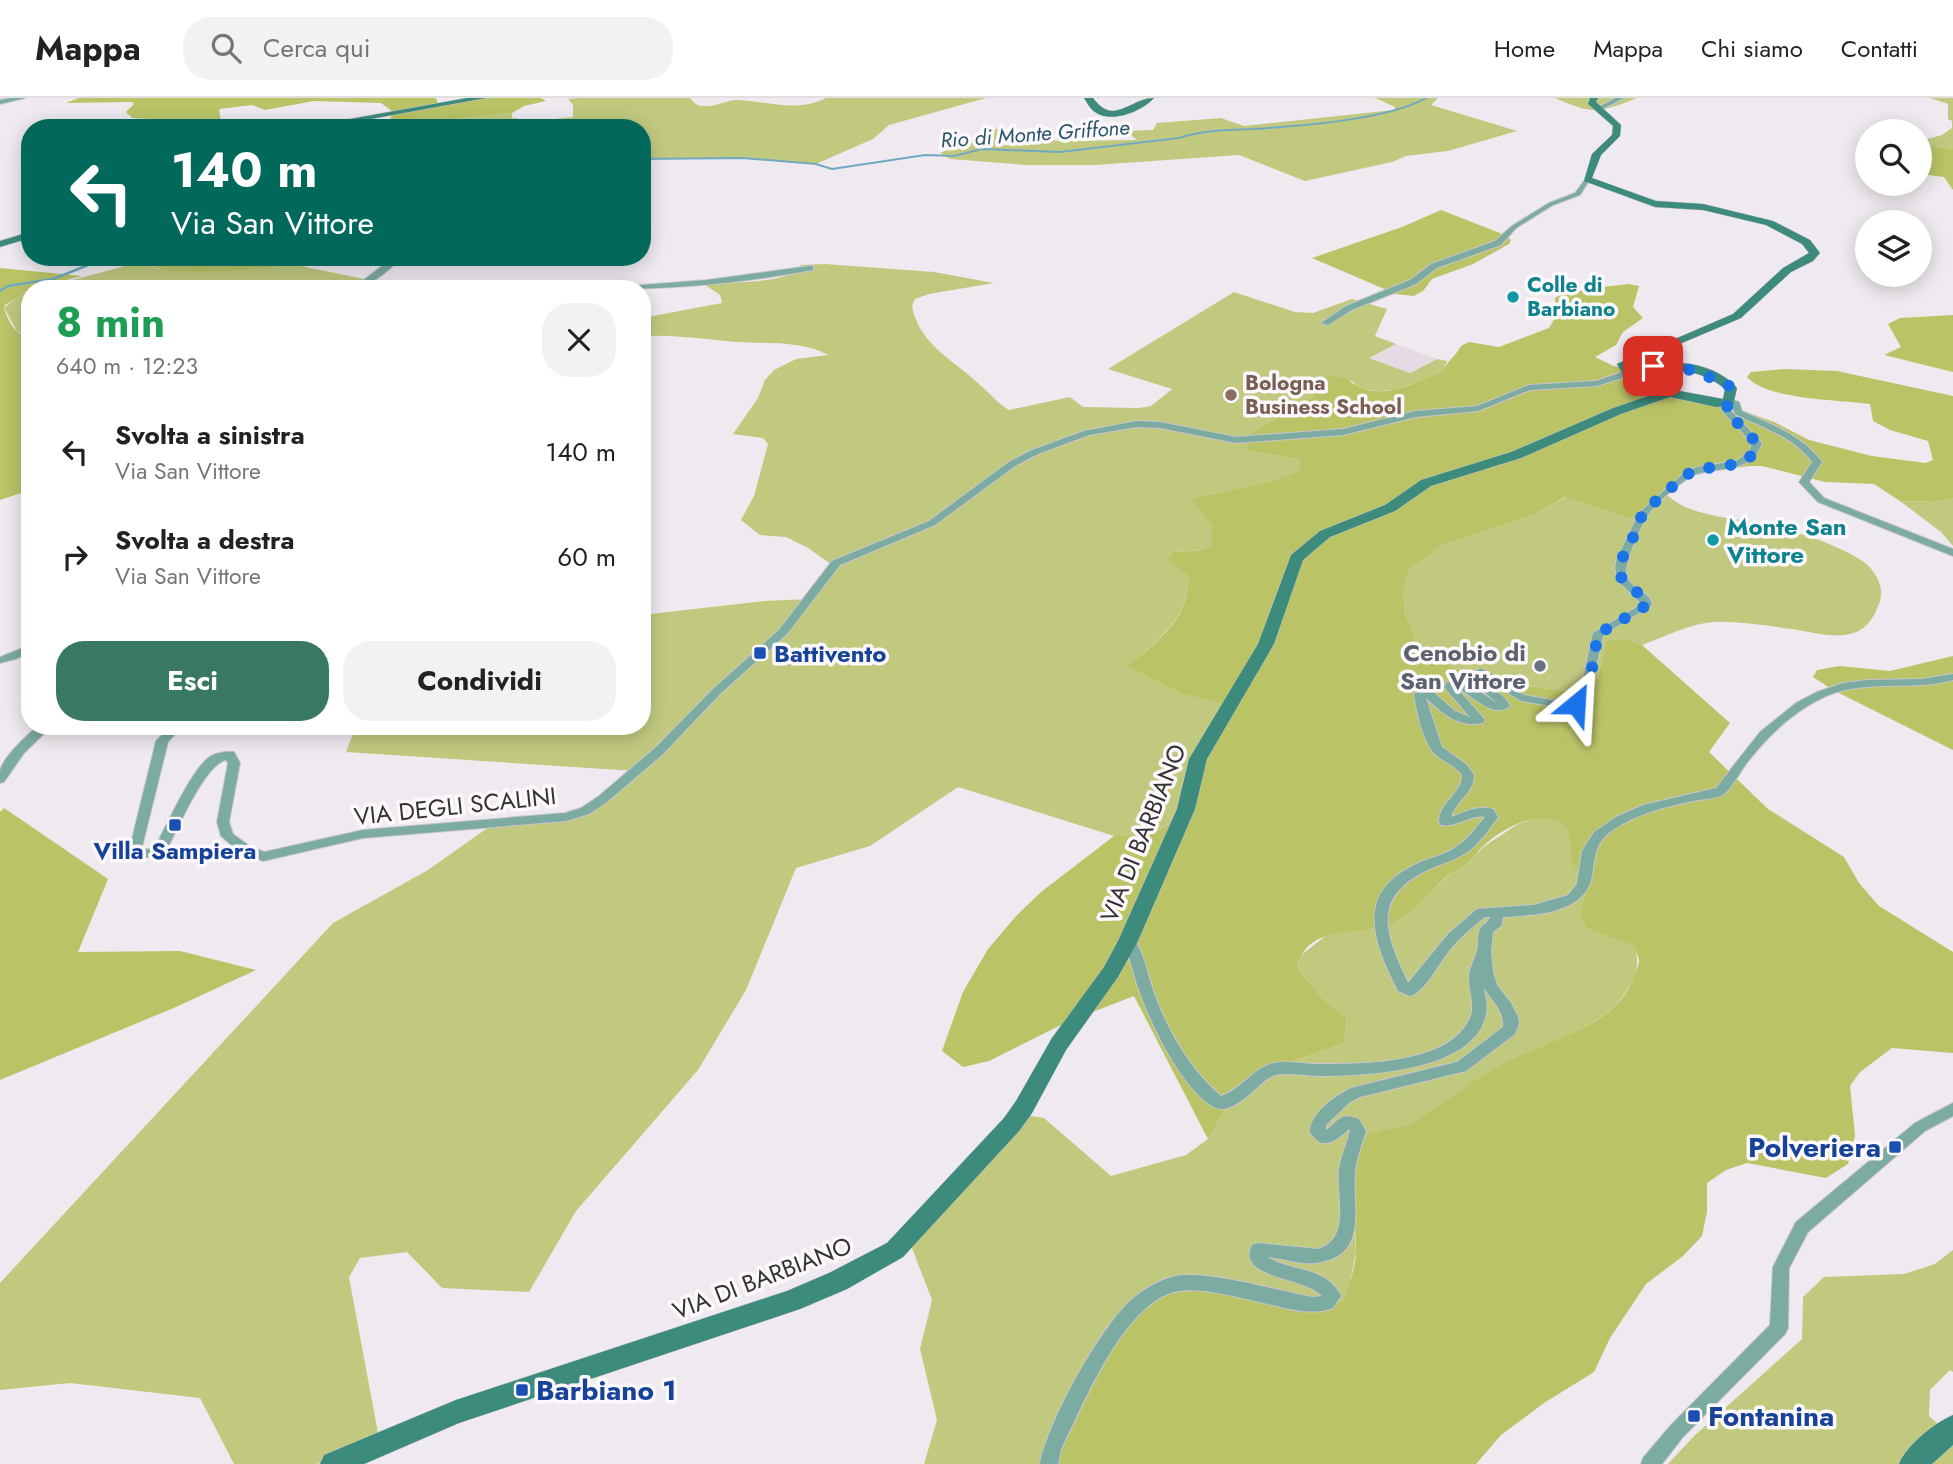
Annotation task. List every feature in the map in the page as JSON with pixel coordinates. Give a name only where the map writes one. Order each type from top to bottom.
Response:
[{"type":"street","points":[[0,102],[22,98]]},
{"type":"street","points":[[357,119],[482,98]]},
{"type":"street","points":[[1088,98],[1096,109],[1109,113],[1142,105],[1150,98]]},
{"type":"street","points":[[1325,323],[1364,301],[1413,282],[1434,266],[1497,243],[1514,227],[1551,204],[1577,194],[1587,179],[1597,154],[1616,136],[1617,125],[1591,102],[1594,98]]},
{"type":"street","points":[[1598,109],[1621,98]]},
{"type":"street","points":[[1587,179],[1655,204],[1703,207],[1769,223],[1806,242],[1815,253],[1810,259],[1787,270],[1766,287],[1748,309],[1737,316],[1625,362],[1623,366],[1628,373],[1665,366],[1700,372],[1728,384],[1731,388],[1726,411],[1757,443],[1756,452],[1732,466],[1701,469],[1688,474],[1645,511],[1619,562],[1622,579],[1647,601],[1647,605],[1598,634],[1584,701],[1557,704],[1521,698],[1481,671],[1476,674],[1482,685],[1503,702],[1504,706],[1490,706],[1462,685],[1451,684],[1450,687],[1479,720],[1461,719],[1441,708],[1428,693],[1420,694],[1436,748],[1466,771],[1469,777],[1446,811],[1445,822],[1480,809],[1489,812],[1492,817],[1464,849],[1414,871],[1392,887],[1379,909],[1380,939],[1403,987],[1414,989],[1430,964],[1464,924],[1482,912],[1497,914],[1556,905],[1576,898],[1581,890],[1591,843],[1607,827],[1661,804],[1720,791],[1742,758],[1795,707],[1816,695],[1840,687],[1936,682],[1953,677]]},
{"type":"street","points":[[0,244],[21,238]]},
{"type":"street","points":[[369,280],[387,266]]},
{"type":"street","points":[[651,286],[753,277],[810,268]]},
{"type":"street","name":"VIA DEGLI SCALINI","points":[[167,735],[162,741],[136,847],[140,853],[152,853],[162,848],[202,772],[214,759],[230,755],[234,763],[223,822],[226,836],[243,848],[263,856],[363,834],[566,817],[585,811],[603,799],[659,751],[717,691],[783,632],[834,564],[940,518],[1012,464],[1035,452],[1096,431],[1137,424],[1160,425],[1236,440],[1343,432],[1416,414],[1478,408],[1529,388],[1583,385],[1628,373]]},
{"type":"street","name":"VIA DI BARBIANO","points":[[333,1464],[456,1412],[791,1301],[838,1281],[895,1250],[1012,1124],[1059,1044],[1111,972],[1128,941],[1186,809],[1198,759],[1266,644],[1296,558],[1325,534],[1390,508],[1426,483],[1516,455],[1617,411],[1670,393],[1716,403],[1729,402]]},
{"type":"street","points":[[1729,402],[1736,404],[1738,412],[1788,435],[1811,453],[1817,462],[1804,482],[1821,500],[1953,553]]},
{"type":"street","points":[[0,660],[21,652]]},
{"type":"street","points":[[0,779],[11,759],[35,735]]},
{"type":"street","points":[[1128,941],[1139,955],[1146,987],[1169,1038],[1202,1092],[1218,1103],[1234,1101],[1258,1077],[1273,1069],[1393,1067],[1431,1059],[1458,1044],[1477,1022],[1481,1003],[1476,978],[1487,930],[1496,923],[1497,914]]},
{"type":"street","points":[[1049,1464],[1052,1449],[1106,1343],[1138,1306],[1160,1288],[1178,1284],[1199,1284],[1313,1305],[1327,1303],[1332,1296],[1328,1287],[1267,1268],[1258,1260],[1258,1250],[1267,1248],[1321,1256],[1341,1243],[1348,1228],[1346,1168],[1359,1131],[1354,1123],[1347,1121],[1332,1135],[1323,1137],[1318,1132],[1318,1123],[1345,1098],[1356,1092],[1461,1067],[1510,1030],[1513,1021],[1489,985],[1482,950]]},
{"type":"street","points":[[1650,1464],[1677,1431],[1779,1328],[1781,1267],[1802,1227],[1920,1127],[1953,1109]]},
{"type":"street","points":[[1912,1464],[1953,1428]]},
{"type":"shaded area","points":[[1396,344],[1437,359],[1410,373],[1368,358]]},
{"type":"green space","points":[[79,98],[436,98],[439,105],[484,98],[541,98],[546,101],[524,106],[512,113],[452,119],[390,119],[392,111],[381,103],[314,101],[265,110],[252,105],[219,109],[220,119],[152,119],[132,118],[126,112],[134,104],[132,102],[66,103]]},
{"type":"green space","points":[[690,98],[698,105],[708,106],[737,100],[804,105],[826,98],[986,98],[889,125],[873,139],[816,164],[742,158],[651,159],[651,119],[554,119],[573,117],[573,105],[568,99]]},
{"type":"green space","points":[[1375,98],[1438,98],[1431,105],[1517,131],[1448,151],[1406,156],[1392,162],[1305,181],[1239,155],[1095,165],[1027,165],[950,159],[940,153],[996,129],[1024,137],[1060,141],[1137,140],[1126,131],[1153,130],[1157,123],[1221,118],[1244,126],[1394,110],[1395,107]]},
{"type":"green space","points":[[1555,98],[1637,98],[1596,110]]},
{"type":"green space","points":[[1930,98],[1953,98],[1953,149],[1932,146],[1932,138],[1952,128],[1952,121],[1948,119],[1948,104]]},
{"type":"green space","points":[[512,113],[512,118],[520,119],[452,119]]},
{"type":"green space","points":[[1932,146],[1953,149],[1953,190],[1944,177],[1932,176]]},
{"type":"green space","points":[[1441,210],[1505,235],[1511,240],[1509,244],[1473,264],[1432,279],[1423,291],[1414,296],[1396,294],[1312,258],[1402,227]]},
{"type":"green space","points":[[825,264],[934,272],[994,283],[929,294],[915,299],[912,306],[916,320],[930,342],[1009,410],[1070,397],[1083,407],[1151,406],[1172,389],[1108,369],[1234,292],[1295,312],[1313,313],[1352,299],[1387,309],[1375,336],[1396,344],[1369,358],[1410,373],[1437,359],[1447,361],[1443,371],[1409,385],[1384,391],[1362,388],[1352,381],[1321,387],[1316,394],[1250,434],[1250,451],[1300,460],[1302,469],[1262,484],[1193,500],[1212,526],[1212,544],[1202,550],[1173,552],[1168,558],[1188,576],[1184,603],[1170,627],[1128,666],[1226,703],[1189,810],[1169,825],[1144,836],[1114,836],[958,787],[870,846],[796,868],[746,990],[698,1070],[576,1211],[529,1292],[442,1288],[407,1252],[360,1258],[349,1277],[380,1444],[317,1464],[234,1464],[200,1398],[70,1383],[0,1390],[0,1283],[333,923],[428,870],[493,824],[568,818],[635,771],[346,752],[353,735],[651,735],[651,614],[764,601],[809,599],[832,565],[786,537],[760,535],[741,520],[754,496],[768,444],[763,438],[733,434],[758,398],[765,380],[774,370],[796,359],[828,355],[794,345],[651,336],[651,316],[722,303],[720,295],[704,284],[768,280],[803,269],[800,265]]},
{"type":"green space","points":[[153,266],[159,269],[182,270],[301,266],[369,280],[72,280],[118,268]]},
{"type":"green space","points":[[154,266],[275,266],[193,272]]},
{"type":"green space","points":[[0,268],[82,276],[66,280],[21,280],[21,295],[5,305],[8,319],[21,334],[21,493],[0,500]]},
{"type":"green space","points":[[1629,284],[1639,286],[1633,307],[1643,318],[1623,332],[1616,345],[1595,357],[1614,366],[1648,373],[1651,384],[1729,406],[1774,422],[1809,440],[1872,456],[1926,463],[1933,460],[1928,441],[1890,430],[1873,421],[1870,404],[1787,395],[1757,385],[1747,377],[1751,372],[1785,369],[1837,371],[1953,396],[1953,498],[1936,502],[1900,501],[1874,484],[1825,482],[1762,466],[1694,473],[1640,518],[1625,517],[1565,497],[1534,515],[1443,545],[1410,569],[1403,592],[1405,614],[1418,644],[1445,663],[1483,680],[1589,694],[1598,677],[1606,641],[1624,638],[1642,645],[1730,723],[1709,752],[1768,809],[1844,857],[1859,883],[1879,906],[1953,952],[1953,1053],[1892,1048],[1860,1072],[1850,1086],[1855,1135],[1848,1164],[1826,1178],[1747,1163],[1726,1170],[1707,1183],[1707,1212],[1702,1236],[1683,1256],[1646,1284],[1610,1338],[1594,1372],[1544,1403],[1501,1435],[1476,1464],[1047,1464],[1105,1341],[1157,1298],[1180,1288],[1202,1288],[1273,1305],[1313,1309],[1343,1301],[1356,1256],[1353,1178],[1358,1150],[1363,1140],[1378,1131],[1408,1125],[1501,1065],[1578,1031],[1613,1008],[1626,993],[1635,975],[1639,960],[1633,945],[1587,928],[1580,913],[1586,893],[1584,878],[1572,863],[1568,828],[1547,819],[1535,819],[1512,826],[1491,839],[1470,861],[1445,878],[1401,918],[1373,928],[1326,936],[1313,942],[1303,952],[1297,968],[1325,1001],[1347,1018],[1344,1043],[1277,1067],[1229,1104],[1208,1139],[1134,996],[1067,1022],[989,1061],[963,1067],[942,1051],[963,992],[988,949],[1017,915],[1041,892],[1114,836],[1144,836],[1169,825],[1189,810],[1226,704],[1184,694],[1127,666],[1160,639],[1178,617],[1184,604],[1188,576],[1167,559],[1173,552],[1202,550],[1212,544],[1212,526],[1192,500],[1262,484],[1301,469],[1300,460],[1250,451],[1245,442],[1250,434],[1316,394],[1323,378],[1343,378],[1374,391],[1400,388],[1443,371],[1461,346],[1469,342],[1499,347],[1549,328],[1556,316],[1555,298],[1560,295]]},
{"type":"green space","points":[[21,295],[21,333],[17,331],[4,308]]},
{"type":"green space","points":[[1953,315],[1953,372],[1884,355],[1901,347],[1888,324],[1900,318]]},
{"type":"green space","points":[[1667,495],[1690,509],[1784,529],[1818,540],[1861,560],[1879,581],[1881,595],[1876,611],[1869,622],[1851,634],[1828,635],[1752,624],[1713,622],[1686,628],[1642,645],[1624,638],[1606,641],[1598,677],[1589,694],[1483,680],[1445,663],[1418,644],[1405,614],[1403,592],[1410,569],[1443,545],[1534,515],[1566,497],[1625,517]]},
{"type":"green space","points":[[1953,498],[1953,546],[1941,532],[1900,501],[1936,502]]},
{"type":"green space","points":[[1953,656],[1953,750],[1833,690],[1813,677],[1817,670],[1840,666],[1890,671]]},
{"type":"green space","points":[[4,808],[108,879],[78,952],[180,951],[256,970],[176,1007],[0,1080],[0,812]]},
{"type":"green space","points":[[1538,817],[1558,819],[1569,828],[1570,849],[1584,878],[1586,893],[1580,913],[1587,927],[1634,945],[1637,961],[1635,975],[1618,1002],[1589,1025],[1490,1072],[1431,1114],[1412,1124],[1399,1129],[1376,1131],[1356,1160],[1353,1210],[1356,1252],[1350,1283],[1343,1301],[1313,1309],[1273,1305],[1202,1288],[1047,1464],[924,1464],[937,1420],[920,1349],[932,1300],[907,1235],[1018,1114],[1044,1118],[1111,1176],[1186,1155],[1208,1139],[1229,1104],[1277,1067],[1344,1043],[1347,1018],[1325,1001],[1297,968],[1300,956],[1328,934],[1401,918],[1448,876],[1470,862],[1483,847],[1518,824]]},
{"type":"green space","points":[[1953,1250],[1953,1372],[1950,1370],[1930,1390],[1929,1416],[1940,1426],[1953,1419],[1953,1464],[1668,1464],[1694,1436],[1802,1339],[1803,1297],[1824,1277],[1904,1274],[1935,1264]]},
{"type":"waterway","name":"Rio di Monte Griffone","points":[[651,159],[742,158],[816,164],[832,169],[925,155],[954,156],[982,149],[1060,152],[1179,138],[1206,132],[1343,121],[1389,112],[1426,98]]},
{"type":"waterway","name":"Rio di Monte Griffone","points":[[47,280],[86,266]]},
{"type":"waterway","name":"Rio di Monte Griffone","points":[[0,291],[8,286],[21,284]]},
{"type":"place","name":"Colle di Barbiano","points":[[1513,297]]},
{"type":"place","name":"Bologna Business School","points":[[1231,395]]},
{"type":"place","name":"Monte San Vittore","points":[[1713,540]]},
{"type":"place","name":"Battivento","points":[[760,653]]},
{"type":"place","name":"Cenobio di San Vittore","points":[[1540,666]]},
{"type":"place","name":"Villa Sampiera","points":[[175,825]]},
{"type":"place","name":"Polveriera","points":[[1895,1147]]},
{"type":"place","name":"Barbiano 1","points":[[522,1390]]},
{"type":"place","name":"Fontanina","points":[[1694,1416]]},
{"type":"route","points":[[1576,704],[1587,697],[1598,634],[1647,605],[1647,601],[1622,579],[1619,562],[1645,511],[1688,474],[1701,469],[1732,466],[1756,452],[1757,443],[1726,411],[1731,391],[1728,384],[1682,367],[1653,366]]}]
